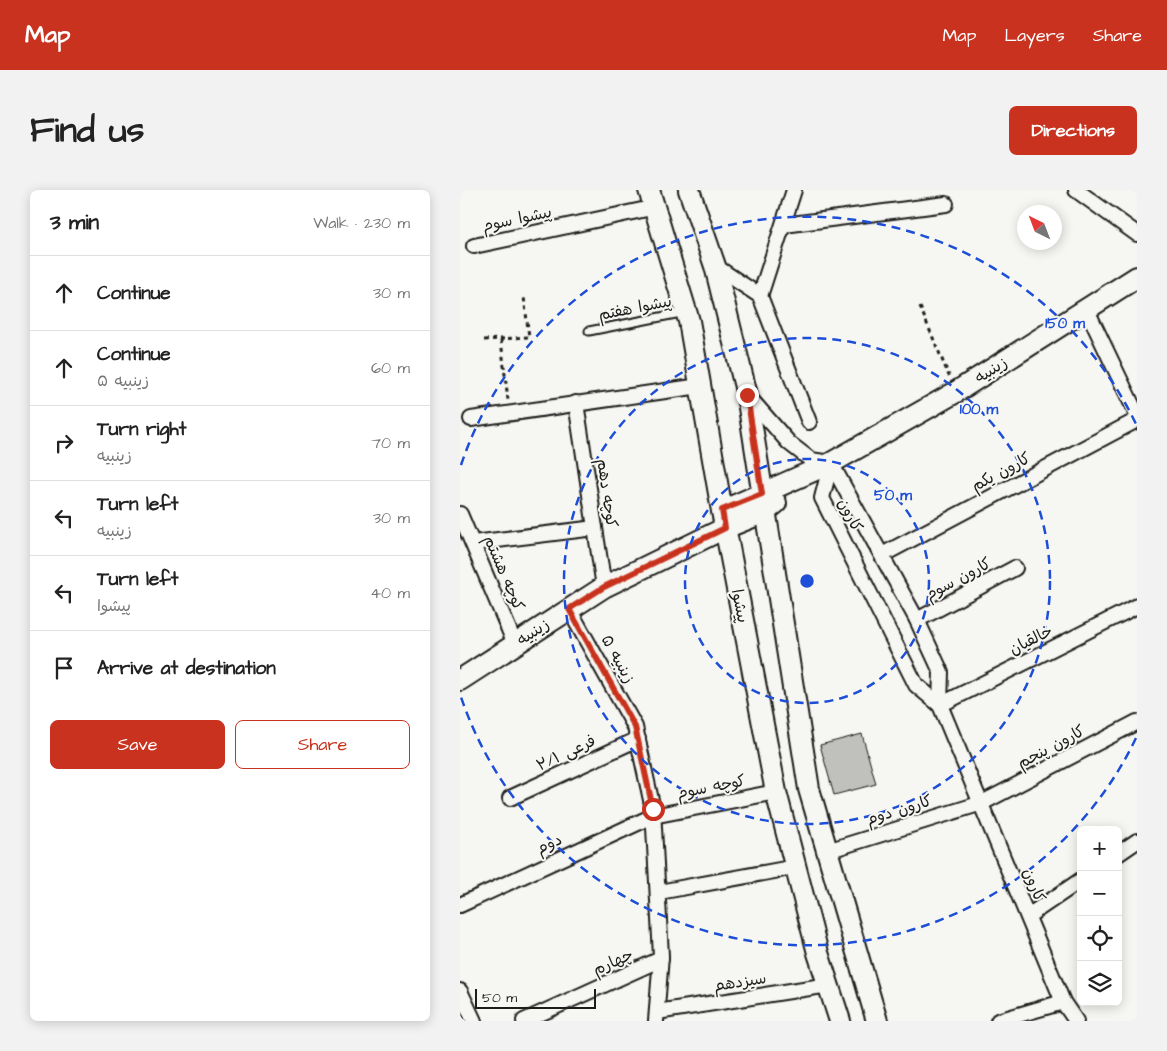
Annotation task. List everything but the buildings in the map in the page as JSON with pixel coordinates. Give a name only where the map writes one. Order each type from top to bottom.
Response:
[{"type":"street","points":[[689,190],[715,266],[747,395],[809,789],[877,1021]]},
{"type":"street","points":[[760,296],[794,190]]},
{"type":"street","points":[[1076,190],[1137,234]]},
{"type":"street","name":"پیشوا سوم","points":[[474,246],[652,199]]},
{"type":"street","name":"پیشوا","points":[[652,199],[686,312],[776,792],[840,1021]]},
{"type":"street","points":[[784,225],[946,204]]},
{"type":"street","points":[[715,266],[760,296],[809,422]]},
{"type":"street","name":"زینبیه","points":[[460,680],[604,587],[724,519],[764,503],[823,467],[956,392],[1136,277]]},
{"type":"street","points":[[1087,310],[1137,415]]},
{"type":"street","points":[[471,419],[700,386]]},
{"type":"street","points":[[747,395],[790,444],[823,467]]},
{"type":"street","name":"کوچه دهم","points":[[576,404],[604,587]]},
{"type":"street","name":"کارون یکم","points":[[882,555],[1137,420]]},
{"type":"street","name":"کارون","points":[[823,467],[882,555],[917,620],[941,672],[940,705],[1064,1002],[1076,1021]]},
{"type":"street","name":"کارون","points":[[823,467],[822,498],[916,685],[940,705]]},
{"type":"street","name":"کوچه هشتم","points":[[460,514],[515,644]]},
{"type":"street","points":[[473,543],[595,528]]},
{"type":"street","name":"کارون سوم","points":[[917,620],[1015,568]]},
{"type":"street","name":"خالقیان","points":[[940,705],[1137,606]]},
{"type":"street","name":"زینبیه ۵","points":[[569,609],[636,733],[653,816],[659,892],[661,959],[656,1017]]},
{"type":"street","name":"کارون پنجم","points":[[982,803],[1137,722]]},
{"type":"street","name":"فرعی ۲/۱","points":[[510,798],[636,733]]},
{"type":"street","name":"کوچه سوم","points":[[653,816],[776,792]]},
{"type":"street","name":"کارون دوم","points":[[827,851],[982,803]]},
{"type":"street","name":"دوم","points":[[460,904],[653,816]]},
{"type":"street","points":[[1122,851],[1137,841]]},
{"type":"street","points":[[659,892],[796,867]]},
{"type":"street","points":[[1028,916],[1077,883]]},
{"type":"street","name":"چهارم","points":[[524,1021],[661,959]]},
{"type":"street","name":"سیزدهم","points":[[656,1017],[829,985]]},
{"type":"street","points":[[460,991],[474,1021]]},
{"type":"street","points":[[998,1021],[1064,1002]]},
{"type":"lane","name":"پیشوا هفتم","points":[[589,331],[686,312]]},
{"type":"path","points":[[484,340],[529,337],[524,297]]},
{"type":"path","points":[[920,307],[956,392]]},
{"type":"path","points":[[501,339],[509,413]]},
{"type":"route","points":[[653,809],[635,727],[569,609],[604,587],[725,528],[722,510],[762,494],[747,395]]}]
